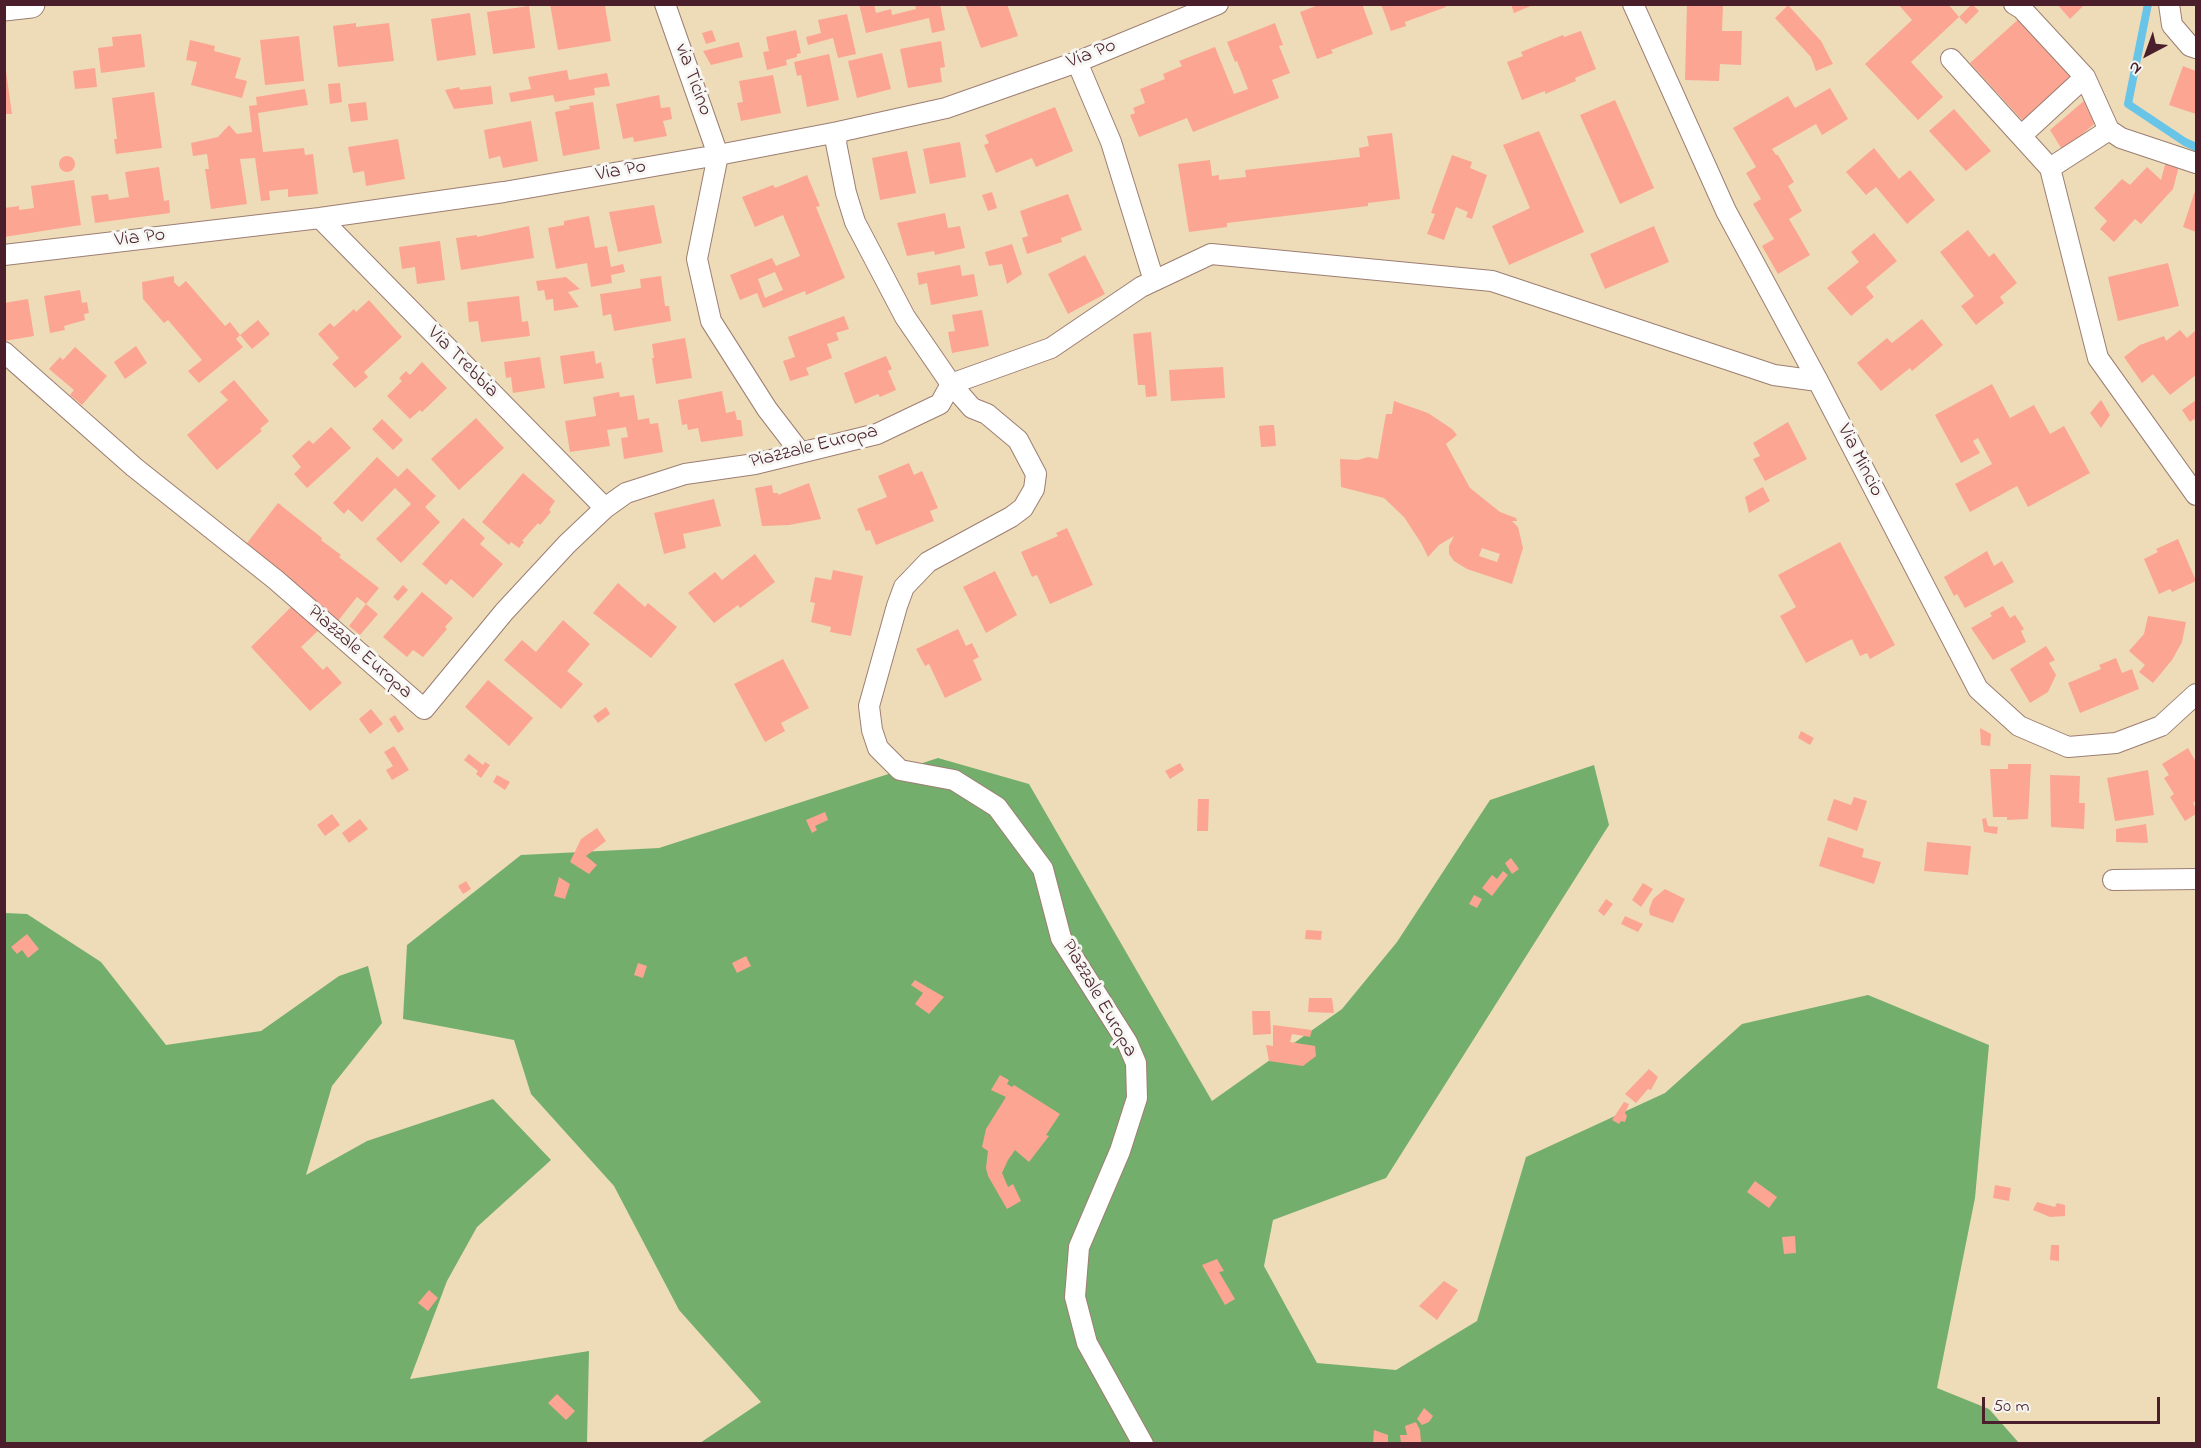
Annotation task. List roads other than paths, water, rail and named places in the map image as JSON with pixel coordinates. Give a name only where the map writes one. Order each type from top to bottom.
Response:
[{"type":"street","points":[[4,7],[31,4]]},
{"type":"street","name":"via Ticino","points":[[665,4],[718,155]]},
{"type":"street","name":"Via Po","points":[[4,255],[320,218],[504,192],[838,132],[946,108],[1077,62],[1170,14],[1218,4]]},
{"type":"street","name":"Via Mincio","points":[[1633,4],[1726,211],[1818,381],[1978,689],[2019,726],[2068,747],[2116,743],[2161,726],[2196,694]]},
{"type":"street","points":[[2013,4],[2022,9],[2085,77],[2109,130],[2121,138],[2196,163]]},
{"type":"street","points":[[2169,4],[2172,25],[2190,46],[2196,48]]},
{"type":"street","points":[[1951,59],[2050,168],[2098,358],[2196,495]]},
{"type":"street","points":[[1077,62],[1111,142],[1154,281]]},
{"type":"street","points":[[2022,136],[2085,77]]},
{"type":"street","points":[[2050,168],[2109,130]]},
{"type":"street","points":[[838,132],[836,143],[846,193],[855,222],[905,317],[951,384],[1051,348],[1141,287],[1211,254],[1492,281],[1774,375],[1818,381]]},
{"type":"street","points":[[718,155],[697,259],[711,321],[767,409],[800,452]]},
{"type":"street","name":"Via Trebbia","points":[[320,218],[605,508]]},
{"type":"street","name":"Piazzale Europa","points":[[4,352],[134,467],[276,580],[424,709],[504,612],[567,544],[605,508],[626,493],[685,474],[755,464],[877,434],[940,404],[951,384],[972,408],[987,414],[1018,440],[1036,474],[1034,489],[1023,508],[1011,517],[928,562],[904,587],[869,706],[872,730],[878,748],[900,770],[954,780],[997,807],[1042,869],[1060,938],[1121,1032],[1136,1063],[1137,1098],[1120,1151],[1079,1247],[1075,1297],[1087,1343],[1143,1443]]},
{"type":"street","points":[[2113,880],[2196,879]]},
{"type":"waterway","points":[[2148,4],[2128,104],[2196,147]]}]
